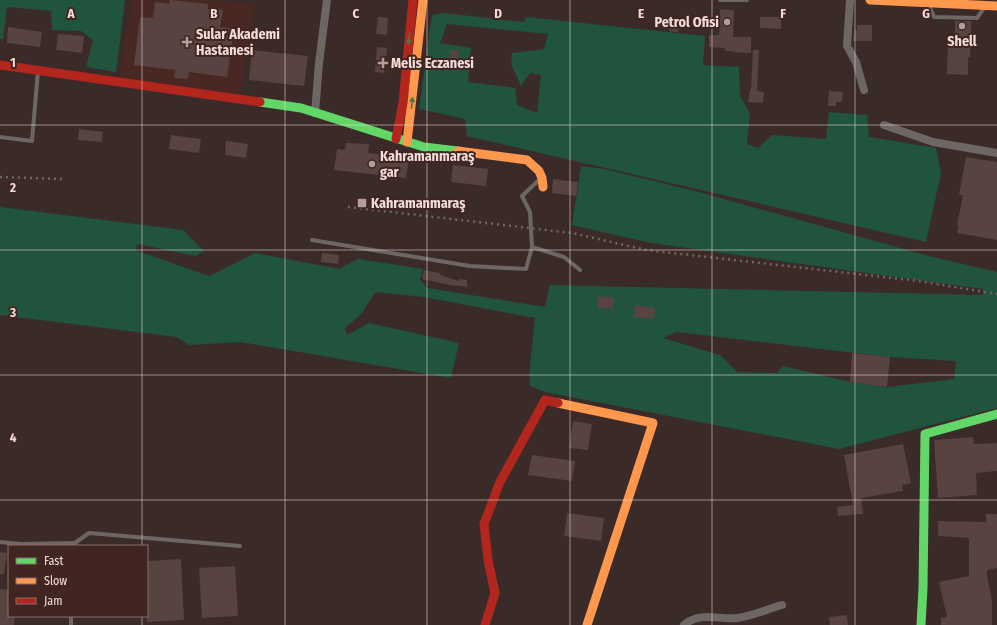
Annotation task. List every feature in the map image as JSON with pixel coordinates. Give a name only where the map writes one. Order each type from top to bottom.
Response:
[{"type":"main road","points":[[396,139],[402,103],[413,0]]},
{"type":"main road","points":[[407,142],[424,0]]},
{"type":"main road","points":[[870,0],[997,6]]},
{"type":"main road","points":[[0,65],[301,108],[424,147],[527,160],[538,167],[542,177],[543,187]]},
{"type":"main road","points":[[485,625],[495,593],[488,560],[484,524],[500,482],[546,400],[653,423],[587,625]]},
{"type":"main road","points":[[921,625],[923,588],[925,434],[997,414]]},
{"type":"street","points":[[315,113],[319,63],[327,0]]},
{"type":"street","points":[[850,0],[847,46],[856,62],[864,90]]},
{"type":"street","points":[[884,125],[933,142],[997,153]]},
{"type":"street","points":[[684,625],[690,619],[704,617],[737,618],[782,605]]},
{"type":"lane","points":[[720,0],[747,0]]},
{"type":"lane","points":[[928,3],[934,18],[977,18],[986,6]]},
{"type":"lane","points":[[0,137],[32,141],[38,70]]},
{"type":"lane","points":[[312,240],[470,266],[526,269],[532,247],[530,212],[522,196],[542,177]]},
{"type":"lane","points":[[532,247],[564,257],[580,270]]},
{"type":"lane","points":[[0,542],[21,545],[74,544],[89,533],[240,546]]},
{"type":"shaded area","name":"Sular Akademi Hastanesi","points":[[132,0],[204,0],[255,4],[240,94],[119,79]]},
{"type":"green space","points":[[0,0],[125,0],[116,72],[86,67],[93,40],[81,31],[52,30],[51,11],[7,7],[3,39],[0,39]]},
{"type":"green space","points":[[444,13],[524,22],[526,17],[705,36],[703,65],[739,67],[740,96],[750,113],[747,144],[758,148],[772,135],[826,139],[829,112],[867,115],[869,137],[936,148],[941,173],[926,242],[467,136],[465,119],[419,109],[432,15]],"holes":[[[447,24],[548,34],[544,49],[512,53],[511,64],[521,86],[530,73],[541,75],[537,113],[517,105],[515,88],[468,82],[471,48],[440,43]]]},
{"type":"green space","points":[[581,166],[604,169],[695,191],[929,256],[997,272],[997,408],[839,449],[545,392],[530,386],[529,374],[535,318],[424,297],[376,292],[361,314],[345,328],[347,335],[369,323],[459,343],[451,378],[241,342],[190,345],[176,337],[0,315],[0,207],[183,230],[204,251],[195,256],[138,244],[135,250],[209,276],[255,253],[339,269],[358,259],[423,269],[420,280],[427,288],[545,307],[550,285],[983,295],[983,289],[651,243],[572,225]],"holes":[[[676,332],[890,357],[956,361],[954,379],[887,387],[850,382],[783,366],[777,373],[737,372],[720,355],[663,338]]]},
{"type":"building","points":[[170,0],[208,4],[208,9],[223,10],[220,27],[234,29],[227,77],[189,72],[188,79],[174,78],[175,70],[134,65],[140,17],[153,18],[155,2],[169,4]]},
{"type":"building","points":[[720,9],[734,10],[733,37],[751,37],[751,53],[725,51],[725,48],[709,47],[709,35],[719,35]]},
{"type":"building","points":[[378,17],[388,18],[387,35],[376,34]]},
{"type":"building","points":[[760,17],[781,17],[781,29],[760,28]]},
{"type":"building","points":[[955,21],[971,21],[971,45],[970,57],[968,57],[968,75],[947,74],[948,45],[955,45]]},
{"type":"building","points":[[670,25],[679,25],[678,32],[669,31]]},
{"type":"building","points":[[857,25],[872,25],[872,41],[853,41],[854,30],[857,30]]},
{"type":"building","points":[[8,27],[42,32],[40,47],[7,43]]},
{"type":"building","points":[[58,34],[84,36],[82,53],[56,50]]},
{"type":"building","points":[[377,47],[387,48],[384,73],[375,72]]},
{"type":"building","points":[[252,50],[308,56],[304,86],[249,80]]},
{"type":"building","points":[[451,50],[459,50],[458,62],[449,61]]},
{"type":"building","points":[[753,50],[759,50],[757,91],[764,92],[763,103],[748,102],[751,90]]},
{"type":"building","points":[[829,91],[843,92],[842,102],[836,102],[836,106],[828,106]]},
{"type":"building","points":[[79,129],[103,132],[102,142],[78,140]]},
{"type":"building","points":[[171,135],[201,139],[199,153],[169,149]]},
{"type":"building","points":[[226,141],[248,144],[246,158],[225,155]]},
{"type":"building","name":"Kahramanmaraş gar","points":[[346,143],[369,144],[368,153],[409,157],[406,178],[334,170],[337,149],[345,150]]},
{"type":"building","points":[[966,157],[997,162],[997,240],[957,233],[959,225],[957,225],[963,195],[959,195]]},
{"type":"building","points":[[453,165],[488,169],[486,186],[451,182]]},
{"type":"building","points":[[553,179],[578,182],[576,196],[552,193]]},
{"type":"building","points":[[322,253],[339,255],[338,264],[321,262]]},
{"type":"building","points":[[424,270],[440,273],[440,275],[459,281],[459,279],[467,280],[467,287],[422,279]]},
{"type":"building","points":[[598,296],[614,298],[613,309],[597,308]]},
{"type":"building","points":[[635,305],[655,308],[654,319],[634,317]]},
{"type":"building","points":[[852,353],[890,357],[887,387],[850,382]]},
{"type":"building","points":[[573,421],[592,424],[588,450],[569,448]]},
{"type":"building","points":[[973,437],[974,444],[997,443],[997,471],[976,473],[977,495],[938,498],[934,440]]},
{"type":"building","points":[[903,444],[911,483],[902,485],[903,491],[861,498],[863,514],[838,516],[837,507],[853,505],[844,455]]},
{"type":"building","points":[[532,455],[575,461],[572,481],[528,475]]},
{"type":"building","points":[[567,513],[604,518],[601,541],[564,536]]},
{"type":"building","points":[[986,514],[997,514],[997,568],[987,570],[992,600],[992,625],[941,625],[941,618],[947,617],[939,582],[969,576],[969,538],[938,536],[938,521],[986,522]]},
{"type":"building","points":[[0,552],[7,553],[4,574],[0,574]]},
{"type":"building","points":[[181,559],[184,620],[147,622],[148,561]]},
{"type":"building","points":[[235,566],[238,616],[202,618],[199,568]]},
{"type":"building","points":[[0,589],[8,590],[8,617],[15,617],[14,625],[0,625]]},
{"type":"building","points":[[847,615],[848,625],[830,625],[829,617]]},
{"type":"railway","points":[[0,177],[63,179]]},
{"type":"railway","points":[[348,207],[572,233],[646,250],[919,281],[997,294]]},
{"type":"traffic: fast","points":[[260,102],[301,108],[424,147],[458,151]]},
{"type":"traffic: fast","points":[[921,625],[923,588],[925,434],[997,414]]},
{"type":"traffic: slow","points":[[407,142],[423,0]]},
{"type":"traffic: slow","points":[[870,0],[997,6]]},
{"type":"traffic: slow","points":[[458,151],[527,160],[539,171],[542,178],[543,187]]},
{"type":"traffic: slow","points":[[558,403],[653,423],[587,625]]},
{"type":"traffic: jam","points":[[396,139],[403,103],[413,0]]},
{"type":"traffic: jam","points":[[0,65],[260,102]]},
{"type":"traffic: jam","points":[[485,625],[495,593],[488,560],[484,524],[500,482],[545,400],[558,403]]},
{"type":"place","name":"Petrol Ofisi","points":[[727,22]]},
{"type":"place","name":"Shell","points":[[962,26]]},
{"type":"place","name":"Sular Akademi Hastanesi","points":[[187,42]]},
{"type":"place","name":"Melis Eczanesi","points":[[383,63]]},
{"type":"place","name":"Kahramanmaraş gar","points":[[372,164]]},
{"type":"place","name":"Kahramanmaraş","points":[[362,203]]}]
